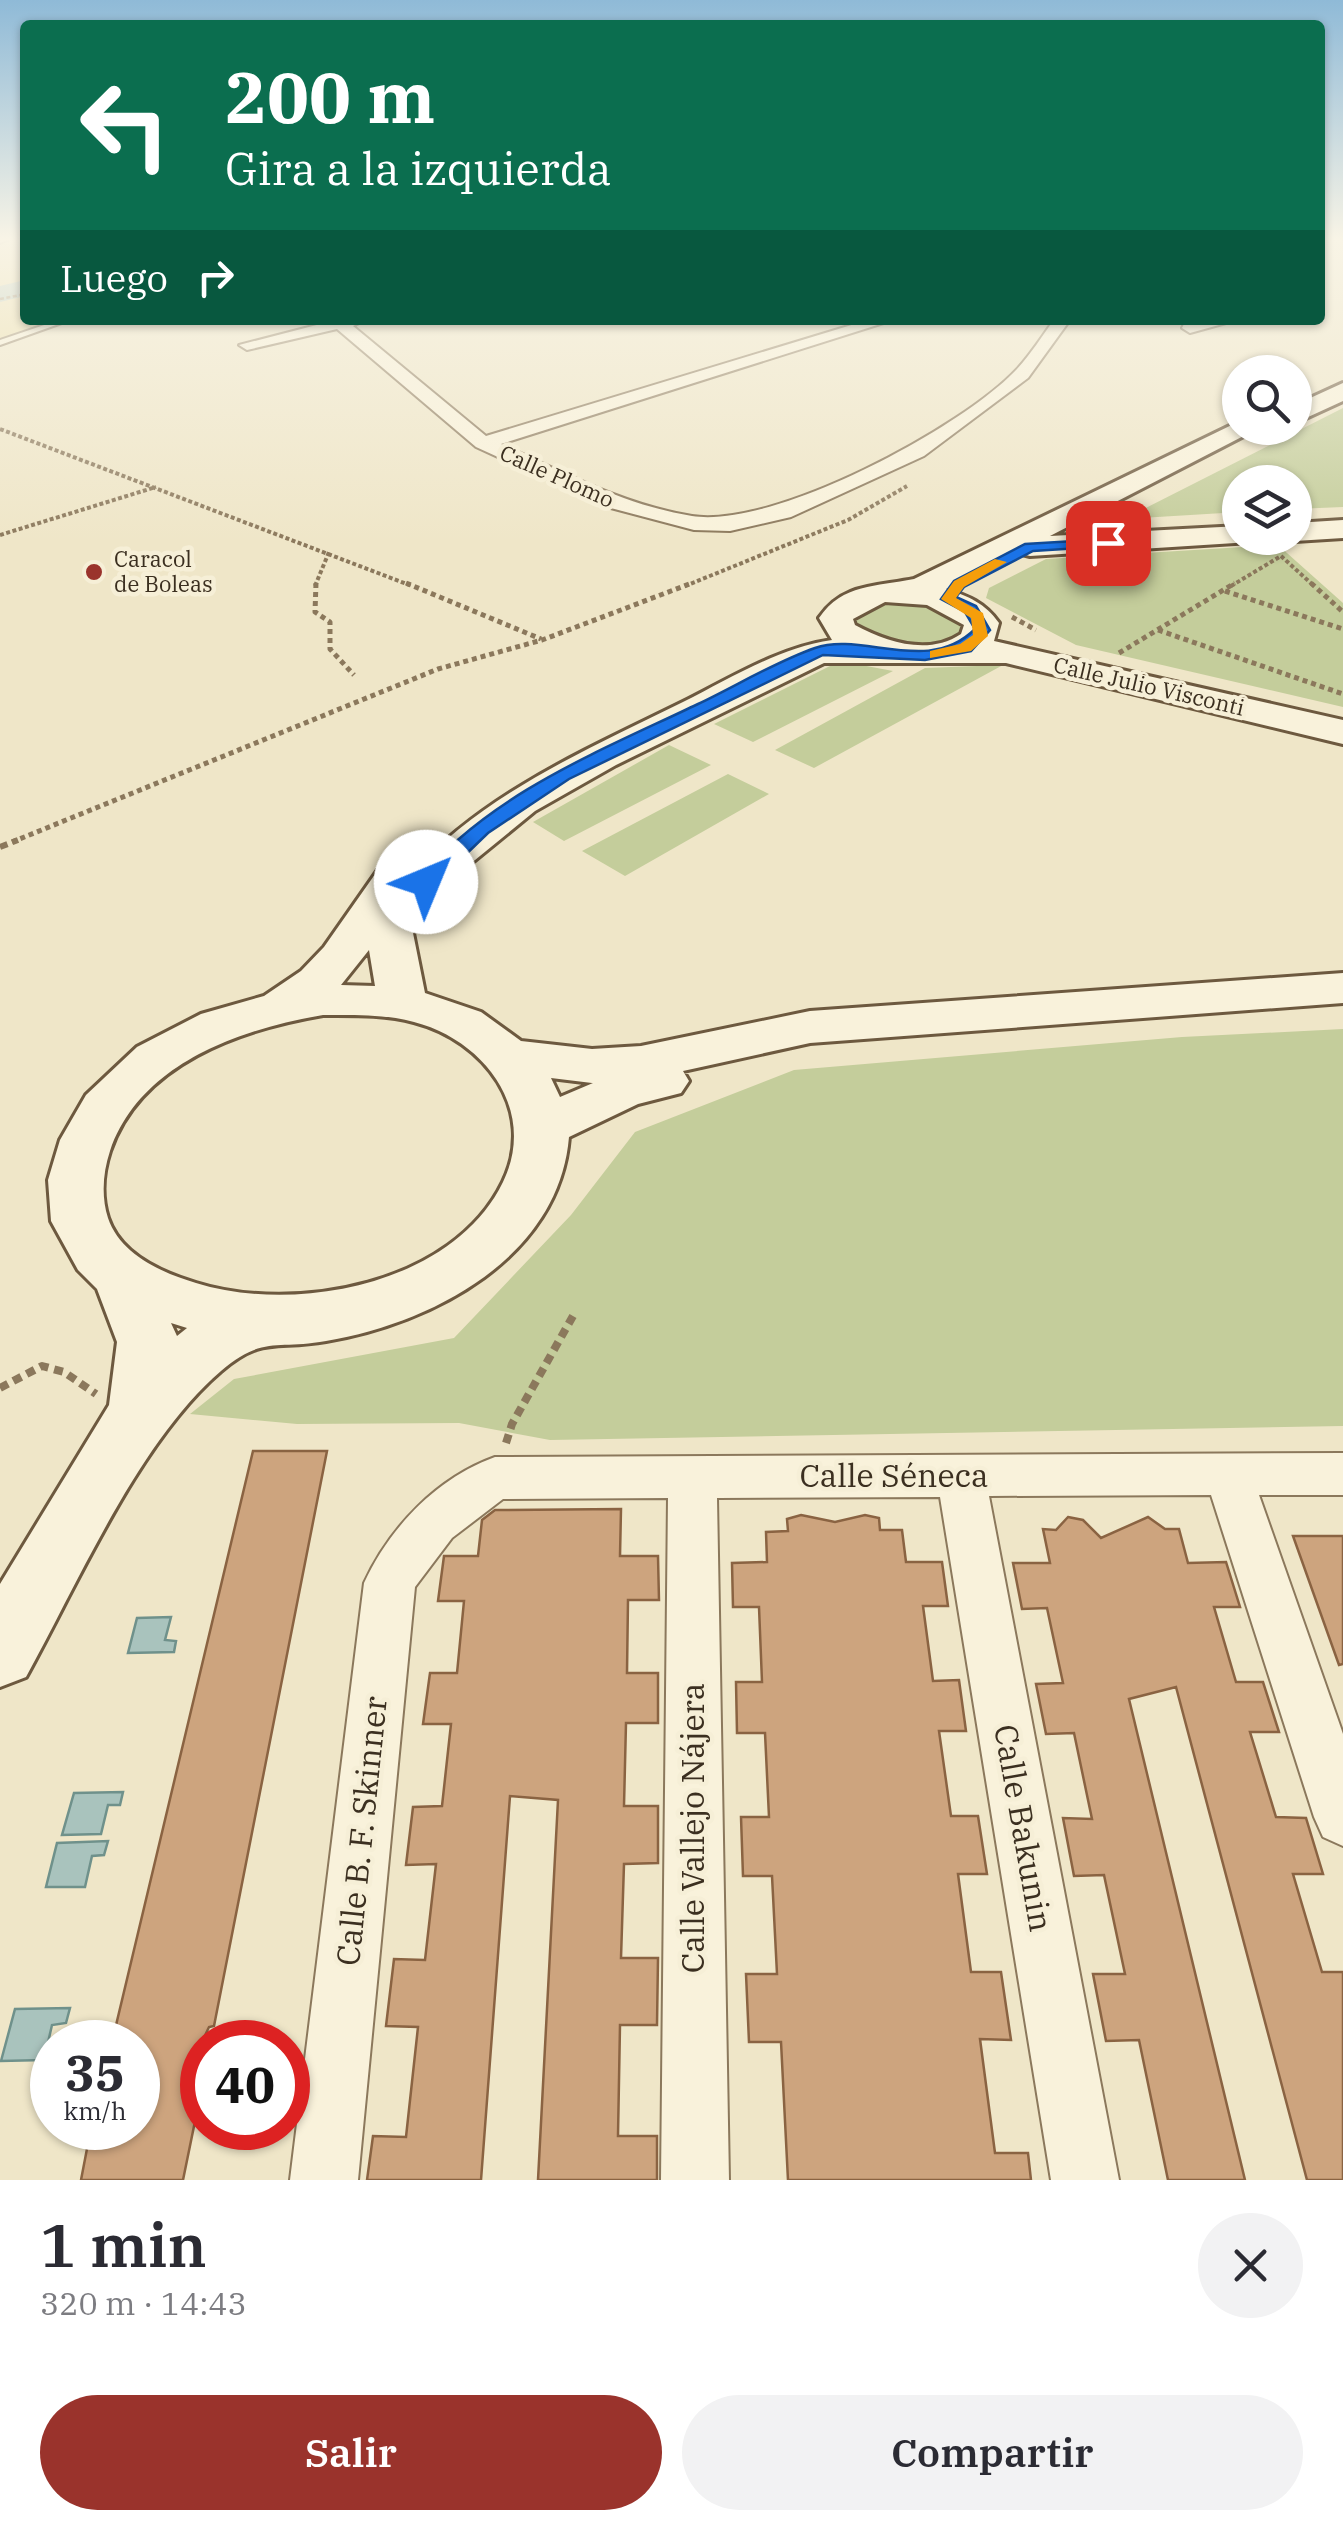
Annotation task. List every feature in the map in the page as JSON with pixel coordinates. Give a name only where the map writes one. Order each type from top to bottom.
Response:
[{"type":"street","points":[[248,345],[271,340]]},
{"type":"street","name":"Calle Plomo","points":[[369,340],[483,443],[628,508],[694,523],[748,522],[783,512],[917,452],[1022,374],[1047,340]]},
{"type":"street","points":[[483,443],[821,340]]},
{"type":"street","points":[[1312,396],[1343,380]]},
{"type":"street","points":[[1312,406],[1343,391]]},
{"type":"street","points":[[948,599],[959,584],[1222,441]]},
{"type":"street","points":[[282,1006],[318,982],[340,957],[383,891],[425,846],[500,789],[799,641],[860,598],[924,588],[1232,445]]},
{"type":"street","points":[[1312,520],[1343,518]]},
{"type":"street","points":[[1069,521],[1122,531],[1222,525]]},
{"type":"street","points":[[1312,535],[1343,529]]},
{"type":"street","points":[[1030,547],[1222,543]]},
{"type":"street","points":[[402,1004],[390,933],[398,918],[445,862],[523,798],[821,651],[925,656],[980,631],[970,610],[948,599],[898,592]]},
{"type":"street","points":[[836,618],[848,639],[878,651]]},
{"type":"street","name":"Calle Julio Visconti","points":[[980,631],[1343,719]]},
{"type":"street","name":"Calle Julio Visconti","points":[[980,631],[1006,652],[1343,732]]},
{"type":"street","points":[[511,1056],[592,1066],[641,1063],[826,1025],[1343,988]]},
{"type":"street","points":[[364,1000],[402,1004],[464,1023],[511,1056],[538,1101],[543,1127],[540,1158],[528,1191],[506,1223],[475,1252],[436,1279],[390,1300],[340,1314],[244,1321],[146,1293],[123,1278],[94,1249],[80,1220],[75,1189],[79,1158],[92,1127],[125,1086],[169,1050],[230,1021],[282,1006],[364,1000]]},
{"type":"street","points":[[543,1127],[624,1090],[829,1048],[1343,1010]]},
{"type":"street","points":[[0,1652],[148,1342],[123,1278]]},
{"type":"street","points":[[119,1402],[244,1321]]},
{"type":"street","points":[[1228,1474],[1343,1817]]},
{"type":"street","name":"Calle Séneca","points":[[473,1491],[692,1477],[1343,1474]]},
{"type":"street","name":"Calle Bakunin","points":[[961,1476],[1084,2180]]},
{"type":"street","name":"Calle Vallejo Nájera","points":[[692,1477],[695,2180]]},
{"type":"street","name":"Calle B. F. Skinner","points":[[324,2180],[390,1583],[414,1540],[473,1491]]},
{"type":"path","points":[[0,429],[328,552],[542,640]]},
{"type":"path","points":[[0,847],[438,669],[542,640],[848,520],[914,480]]},
{"type":"path","points":[[0,535],[157,487]]},
{"type":"path","points":[[328,552],[313,591],[315,612],[330,622],[330,649],[354,675]]},
{"type":"path","points":[[1132,660],[1113,656],[1224,591],[1259,555]]},
{"type":"path","points":[[1284,555],[1343,612]]},
{"type":"path","points":[[1224,591],[1343,629]]},
{"type":"path","points":[[1158,630],[1343,694]]},
{"type":"path","points":[[980,631],[1037,631]]},
{"type":"path","points":[[473,1491],[573,1316]]},
{"type":"path","points":[[0,1388],[42,1366],[64,1372],[119,1402]]},
{"type":"green space","points":[[1343,408],[1343,507],[1312,508],[1312,465],[1231,465],[1270,445],[1312,445],[1312,424]]},
{"type":"green space","points":[[1222,469],[1222,513],[1124,519]]},
{"type":"green space","points":[[1222,548],[1222,555],[1289,555],[1343,603],[1343,707],[1076,645],[986,598],[989,588],[1046,559]]},
{"type":"green space","points":[[892,599],[953,609],[969,631],[935,649],[865,638],[852,621],[853,615]]},
{"type":"green space","points":[[840,661],[893,671],[753,742],[714,724]]},
{"type":"green space","points":[[1003,665],[814,768],[775,750],[925,668]]},
{"type":"green space","points":[[669,745],[711,765],[564,841],[533,822]]},
{"type":"green space","points":[[728,774],[769,794],[625,876],[582,851]]},
{"type":"green space","points":[[1343,1029],[1343,1426],[550,1440],[459,1423],[297,1424],[190,1414],[234,1379],[454,1338],[571,1215],[635,1132],[794,1070],[1182,1037]]},
{"type":"water","points":[[171,1617],[165,1640],[176,1641],[174,1652],[128,1653],[137,1618]]},
{"type":"water","points":[[123,1792],[120,1805],[108,1805],[101,1834],[62,1835],[74,1793]]},
{"type":"water","points":[[108,1841],[104,1855],[92,1856],[85,1887],[46,1887],[57,1843]]},
{"type":"water","points":[[70,2008],[67,2020],[30,2020],[30,2060],[1,2061],[15,2009]]},
{"type":"building","points":[[253,1451],[327,1451],[215,2020],[180,2020],[180,2150],[189,2150],[183,2180],[81,2180],[87,2150],[160,2150],[160,2020],[117,2020]]},
{"type":"building","points":[[621,1509],[620,1556],[658,1556],[659,1600],[628,1600],[627,1673],[658,1673],[658,1723],[626,1723],[624,1806],[658,1806],[658,1863],[624,1864],[621,1958],[658,1958],[657,2025],[620,2025],[618,2136],[657,2136],[657,2180],[538,2180],[558,1800],[510,1796],[481,2180],[367,2180],[373,2136],[406,2137],[418,2027],[386,2026],[394,1959],[425,1960],[436,1864],[406,1865],[413,1807],[442,1806],[451,1724],[423,1724],[430,1673],[457,1673],[464,1601],[438,1601],[444,1556],[478,1556],[482,1520],[495,1510]]},
{"type":"building","points":[[801,1515],[835,1522],[865,1515],[879,1518],[880,1530],[902,1530],[906,1562],[942,1562],[948,1606],[923,1606],[933,1681],[959,1680],[966,1731],[939,1731],[951,1816],[978,1816],[987,1874],[958,1874],[971,1972],[1001,1972],[1011,2040],[980,2039],[995,2153],[1028,2153],[1031,2180],[788,2180],[781,2042],[749,2042],[746,1974],[777,1974],[772,1876],[743,1876],[741,1817],[769,1817],[765,1733],[737,1733],[736,1682],[762,1682],[759,1607],[733,1607],[732,1563],[767,1562],[766,1532],[788,1531],[787,1519]]},
{"type":"building","points":[[1068,1517],[1083,1520],[1101,1538],[1148,1517],[1165,1529],[1179,1529],[1188,1563],[1226,1562],[1240,1607],[1214,1607],[1236,1682],[1263,1682],[1279,1732],[1250,1732],[1276,1817],[1306,1818],[1323,1874],[1293,1874],[1322,1972],[1343,1972],[1343,2180],[1307,2180],[1176,1687],[1129,1699],[1245,2180],[1168,2180],[1139,2040],[1106,2041],[1093,1974],[1125,1974],[1104,1875],[1074,1876],[1063,1818],[1092,1819],[1074,1733],[1046,1734],[1036,1684],[1063,1683],[1047,1608],[1022,1609],[1013,1563],[1050,1563],[1043,1529],[1056,1530]]},
{"type":"building","points":[[1293,1536],[1343,1536],[1343,1664],[1339,1665]]},
{"type":"slow traffic","points":[[936,655],[966,648],[981,636],[978,616],[948,599],[959,584],[1000,562]]},
{"type":"place","name":"Caracol de Boleas","points":[[94,572]]},
{"type":"route","points":[[426,882],[482,829],[523,798],[563,776],[821,651],[925,656],[966,648],[983,630],[978,616],[948,599],[959,584],[1030,547],[1108,543]]}]
